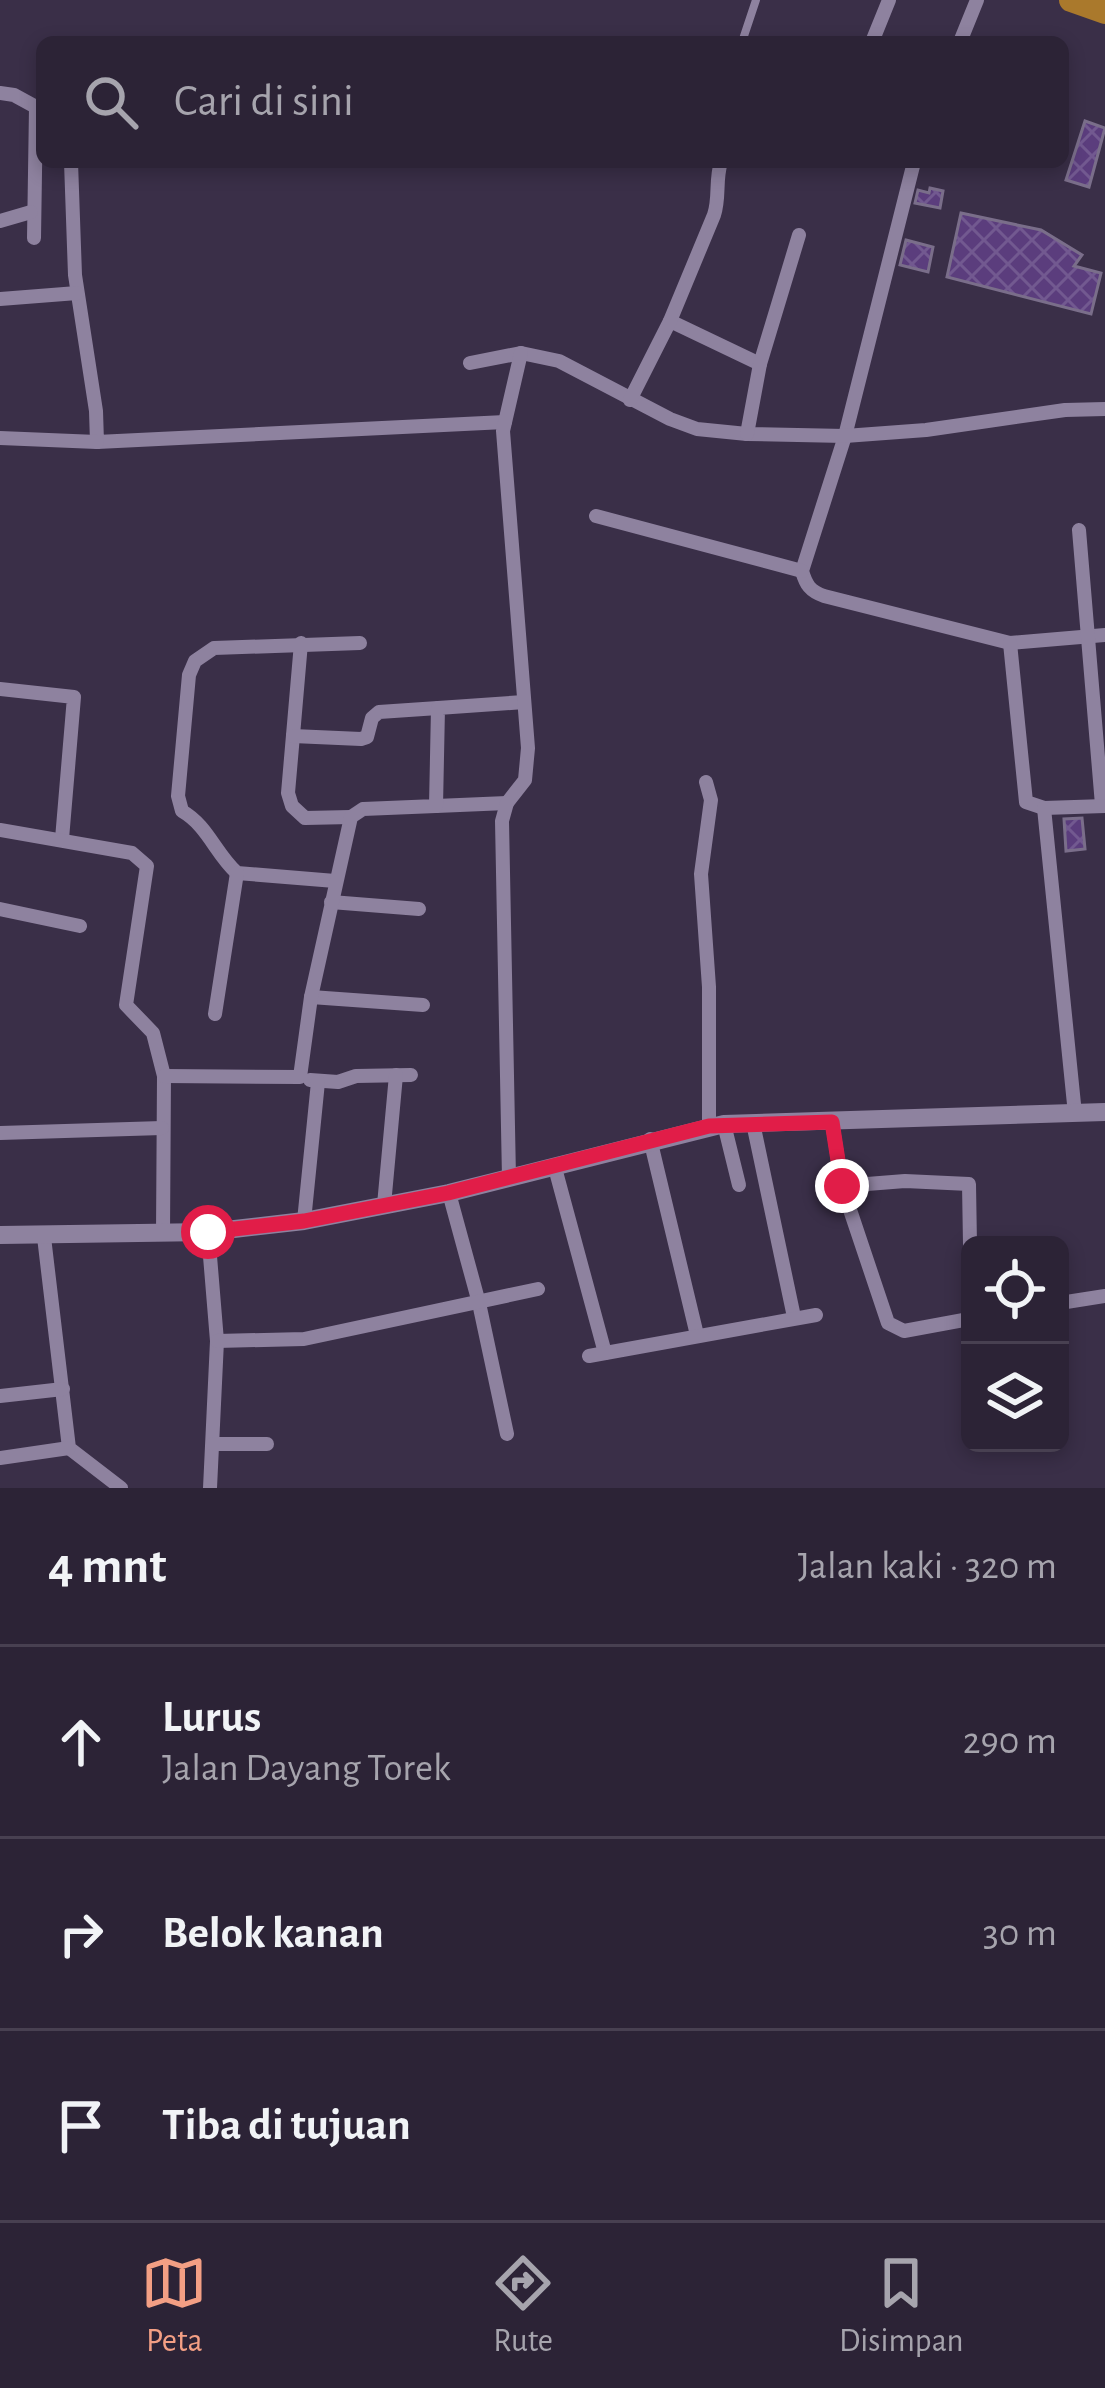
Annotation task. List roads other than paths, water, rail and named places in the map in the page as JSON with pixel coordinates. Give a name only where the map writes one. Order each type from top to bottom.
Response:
[{"type":"highway","points":[[1071,0],[1105,12]]},
{"type":"street","points":[[874,36],[889,0]]},
{"type":"street","points":[[962,36],[976,0]]},
{"type":"street","points":[[0,93],[36,101]]},
{"type":"street","points":[[34,238],[36,143]]},
{"type":"street","points":[[71,168],[77,292],[97,442]]},
{"type":"street","points":[[630,400],[670,322],[714,215],[719,168]]},
{"type":"street","points":[[912,168],[845,436],[802,571],[806,584],[813,592],[1010,644],[1105,635]]},
{"type":"street","points":[[0,220],[31,212]]},
{"type":"street","points":[[748,434],[760,364],[799,235]]},
{"type":"street","points":[[0,299],[77,292]]},
{"type":"street","points":[[670,322],[760,364]]},
{"type":"street","points":[[470,363],[520,353],[559,361],[630,400],[697,428],[748,434],[845,436],[1105,409]]},
{"type":"street","points":[[509,1178],[502,820],[507,802],[525,780],[528,748],[504,474],[505,422],[520,353]]},
{"type":"street","points":[[0,438],[97,442],[505,422]]},
{"type":"street","points":[[596,516],[802,571]]},
{"type":"street","points":[[1010,644],[1024,798],[1044,808],[1104,806],[1079,530]]},
{"type":"street","points":[[302,643],[288,793],[292,806],[305,818],[351,817],[363,809],[507,802]]},
{"type":"street","points":[[335,881],[237,873],[212,847],[204,825],[182,811],[189,675],[195,661],[214,648],[361,643]]},
{"type":"street","points":[[0,689],[74,697],[62,839]]},
{"type":"street","points":[[293,736],[361,739],[367,737],[372,718],[379,712],[524,702]]},
{"type":"street","points":[[436,806],[438,708]]},
{"type":"street","points":[[706,782],[711,800],[700,874],[716,1125],[740,1185]]},
{"type":"street","points":[[1044,808],[1075,1114]]},
{"type":"street","points":[[300,1077],[311,997],[351,817]]},
{"type":"street","points":[[0,830],[132,854],[147,866],[126,1005],[153,1033],[164,1076],[163,1233]]},
{"type":"street","points":[[215,1014],[237,873]]},
{"type":"street","points":[[331,902],[419,909]]},
{"type":"street","points":[[0,909],[80,926]]},
{"type":"street","points":[[311,997],[423,1005]]},
{"type":"street","points":[[164,1076],[300,1077],[318,1082],[403,1075],[384,1205]]},
{"type":"street","points":[[304,1221],[318,1082]]},
{"type":"street","points":[[0,1235],[208,1232],[304,1221],[448,1193],[716,1125],[1105,1112]]},
{"type":"street","points":[[832,1122],[842,1186],[888,1323],[904,1331],[961,1320]]},
{"type":"street","points":[[753,1123],[794,1317]]},
{"type":"street","points":[[0,1133],[162,1128]]},
{"type":"street","points":[[650,1139],[697,1335]]},
{"type":"street","points":[[555,1168],[597,1354],[816,1315]]},
{"type":"street","points":[[842,1186],[905,1181],[969,1184],[970,1236]]},
{"type":"street","points":[[448,1193],[479,1304],[507,1434]]},
{"type":"street","points":[[208,1232],[217,1340],[210,1488]]},
{"type":"street","points":[[44,1237],[69,1448],[121,1488]]},
{"type":"street","points":[[217,1340],[304,1339],[538,1288]]},
{"type":"street","points":[[1069,1302],[1105,1296]]},
{"type":"street","points":[[0,1396],[62,1389]]},
{"type":"street","points":[[213,1444],[267,1444]]},
{"type":"street","points":[[0,1458],[69,1448]]},
{"type":"lane","points":[[744,36],[757,0]]}]
